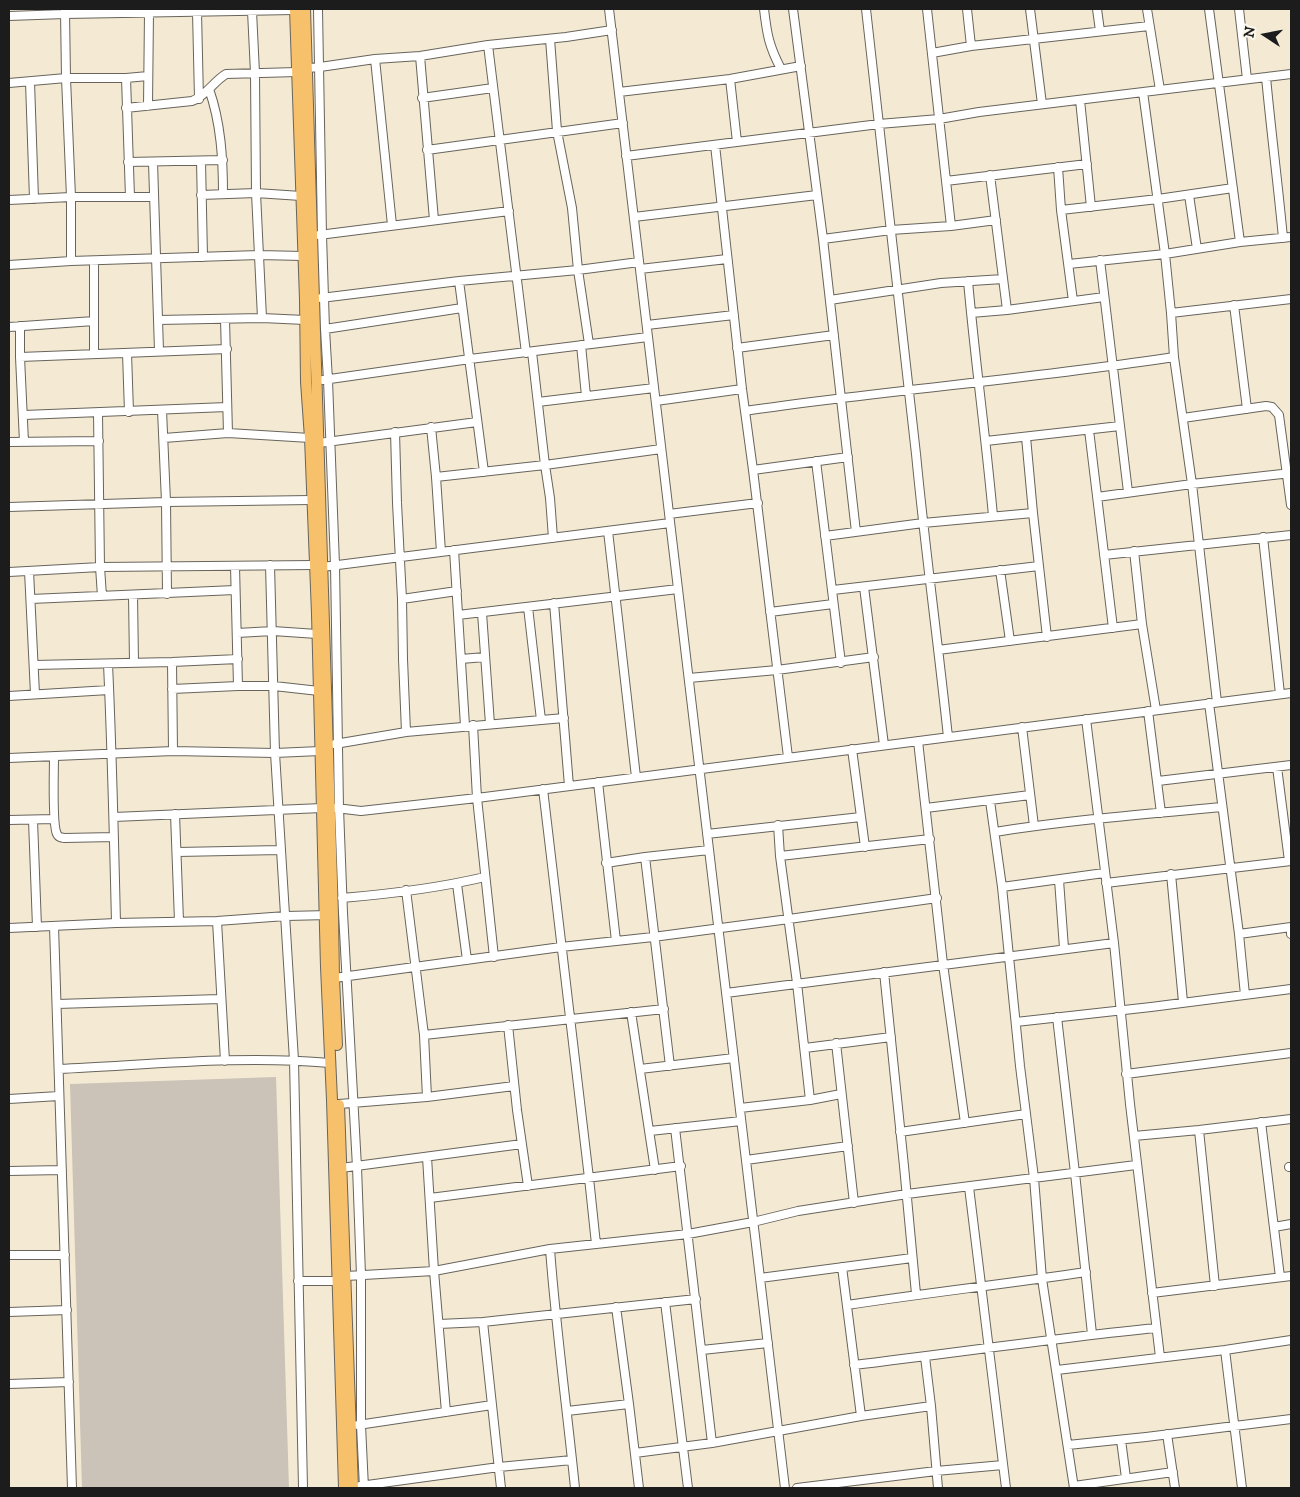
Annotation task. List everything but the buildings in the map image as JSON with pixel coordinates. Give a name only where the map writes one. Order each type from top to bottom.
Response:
[{"type":"main road","points":[[298,9],[317,235],[319,298],[311,500],[318,566],[317,634],[319,691],[328,747]]},
{"type":"main road","points":[[302,70],[301,196],[306,382],[314,441],[318,566],[328,747],[330,808],[330,1063],[342,1278],[350,1488]]},
{"type":"main road","points":[[329,915],[334,978],[339,1104],[342,1278],[356,1426],[350,1488]]},
{"type":"street","points":[[9,16],[65,11],[197,12],[298,9]]},
{"type":"street","points":[[318,9],[320,67],[317,235],[510,211]]},
{"type":"street","points":[[609,9],[785,1488]]},
{"type":"street","points":[[764,9],[768,39],[782,70]]},
{"type":"street","points":[[793,9],[823,240],[856,532]]},
{"type":"street","points":[[866,9],[948,737]]},
{"type":"street","points":[[927,9],[951,226]]},
{"type":"street","points":[[967,9],[971,46]]},
{"type":"street","points":[[1030,9],[1042,104]]},
{"type":"street","points":[[1097,9],[1100,31]]},
{"type":"street","points":[[1147,9],[1160,90]]},
{"type":"street","points":[[1209,9],[1240,242]]},
{"type":"street","points":[[1239,9],[1247,79]]},
{"type":"street","points":[[256,10],[256,193],[262,318]]},
{"type":"street","points":[[65,11],[72,261]]},
{"type":"street","points":[[148,106],[149,12]]},
{"type":"street","points":[[197,12],[199,99]]},
{"type":"street","points":[[932,53],[1034,38],[1149,26]]},
{"type":"street","points":[[126,108],[199,99],[218,79],[226,74],[302,70],[375,59],[420,56],[488,45],[612,30]]},
{"type":"street","points":[[550,39],[557,131],[572,208],[585,345],[586,396]]},
{"type":"street","points":[[488,45],[517,276],[538,402],[553,538]]},
{"type":"street","points":[[420,56],[422,98],[434,220]]},
{"type":"street","points":[[375,59],[392,225]]},
{"type":"street","points":[[619,92],[730,79],[801,66]]},
{"type":"street","points":[[626,156],[879,124],[939,120],[979,112],[1291,74]]},
{"type":"street","points":[[9,83],[66,78],[148,76]]},
{"type":"street","points":[[1069,264],[1165,254],[1240,242],[1287,238],[1272,145],[1266,77]]},
{"type":"street","points":[[126,78],[130,197]]},
{"type":"street","points":[[730,79],[737,142]]},
{"type":"street","points":[[30,82],[34,199]]},
{"type":"street","points":[[422,98],[493,88]]},
{"type":"street","points":[[210,89],[222,160],[223,194]]},
{"type":"street","points":[[1143,92],[1165,254],[1174,357],[1192,484],[1218,773],[1245,995]]},
{"type":"street","points":[[1080,100],[1091,207]]},
{"type":"street","points":[[427,150],[622,122]]},
{"type":"street","points":[[715,145],[737,348],[754,470],[788,757]]},
{"type":"street","points":[[128,162],[222,160]]},
{"type":"street","points":[[201,161],[203,256]]},
{"type":"street","points":[[153,162],[159,351]]},
{"type":"street","points":[[946,181],[1087,164]]},
{"type":"street","points":[[1058,167],[1061,210],[1073,301]]},
{"type":"street","points":[[990,175],[1007,310]]},
{"type":"street","points":[[1061,210],[1232,188]]},
{"type":"street","points":[[201,195],[256,193],[301,196]]},
{"type":"street","points":[[634,217],[817,195]]},
{"type":"street","points":[[1189,195],[1197,249]]},
{"type":"street","points":[[9,200],[71,197],[154,197]]},
{"type":"street","points":[[823,240],[890,230],[951,226],[996,220]]},
{"type":"street","points":[[9,265],[203,256],[303,256]]},
{"type":"street","points":[[364,1487],[356,1426],[361,1275],[357,1167],[342,898],[330,808],[328,747],[335,565],[325,329],[319,298],[459,281],[727,259]]},
{"type":"street","points":[[94,260],[94,354]]},
{"type":"street","points":[[1100,260],[1128,492]]},
{"type":"street","points":[[830,300],[942,283],[1002,279]]},
{"type":"street","points":[[459,281],[484,472]]},
{"type":"street","points":[[968,281],[993,516]]},
{"type":"street","points":[[971,313],[1104,297]]},
{"type":"street","points":[[1171,313],[1291,299]]},
{"type":"street","points":[[1234,306],[1247,409]]},
{"type":"street","points":[[325,329],[462,308]]},
{"type":"street","points":[[647,325],[734,315]]},
{"type":"street","points":[[158,320],[262,318],[305,320]]},
{"type":"street","points":[[225,319],[228,433]]},
{"type":"street","points":[[9,327],[94,321]]},
{"type":"street","points":[[20,326],[24,442]]},
{"type":"street","points":[[737,348],[834,335]]},
{"type":"street","points":[[317,381],[470,359],[648,337]]},
{"type":"street","points":[[20,357],[226,349]]},
{"type":"street","points":[[128,353],[129,412]]},
{"type":"street","points":[[745,411],[1174,357]]},
{"type":"street","points":[[538,402],[654,388]]},
{"type":"street","points":[[656,401],[742,389]]},
{"type":"street","points":[[24,415],[129,412],[227,406]]},
{"type":"street","points":[[1183,418],[1266,406],[1272,407],[1279,416],[1289,473],[1291,505]]},
{"type":"street","points":[[162,410],[167,594]]},
{"type":"street","points":[[98,413],[102,596]]},
{"type":"street","points":[[164,438],[228,433],[330,442],[477,422]]},
{"type":"street","points":[[986,441],[1120,426]]},
{"type":"street","points":[[431,427],[441,552]]},
{"type":"street","points":[[1089,430],[1112,628]]},
{"type":"street","points":[[395,432],[406,732]]},
{"type":"street","points":[[1026,437],[1047,637]]},
{"type":"street","points":[[9,442],[99,441]]},
{"type":"street","points":[[436,477],[545,466],[661,449]]},
{"type":"street","points":[[754,470],[848,457]]},
{"type":"street","points":[[816,461],[841,663]]},
{"type":"street","points":[[1097,497],[1289,473]]},
{"type":"street","points":[[9,507],[311,500]]},
{"type":"street","points":[[669,514],[758,503]]},
{"type":"street","points":[[825,536],[923,523],[1033,513]]},
{"type":"street","points":[[9,572],[100,567],[335,565],[670,523]]},
{"type":"street","points":[[608,531],[636,777]]},
{"type":"street","points":[[1104,555],[1291,535]]},
{"type":"street","points":[[1263,537],[1280,694]]},
{"type":"street","points":[[454,550],[461,659],[494,957]]},
{"type":"street","points":[[1134,551],[1152,710],[1161,812]]},
{"type":"street","points":[[270,565],[275,752],[294,1060],[302,1488]]},
{"type":"street","points":[[235,566],[238,686]]},
{"type":"street","points":[[833,590],[1039,566]]},
{"type":"street","points":[[1000,570],[1010,641]]},
{"type":"street","points":[[29,571],[35,694]]},
{"type":"street","points":[[864,587],[884,745]]},
{"type":"street","points":[[30,600],[236,590]]},
{"type":"street","points":[[458,615],[678,590]]},
{"type":"street","points":[[402,599],[457,591]]},
{"type":"street","points":[[133,595],[134,663]]},
{"type":"street","points":[[554,603],[569,786]]},
{"type":"street","points":[[770,612],[833,604]]},
{"type":"street","points":[[528,607],[542,720]]},
{"type":"street","points":[[482,613],[490,724]]},
{"type":"street","points":[[938,650],[1142,624]]},
{"type":"street","points":[[238,633],[273,631],[317,634]]},
{"type":"street","points":[[461,659],[485,657]]},
{"type":"street","points":[[689,678],[841,663],[874,657]]},
{"type":"street","points":[[34,665],[238,659]]},
{"type":"street","points":[[172,662],[173,751]]},
{"type":"street","points":[[108,664],[116,923]]},
{"type":"street","points":[[172,689],[274,686],[319,691]]},
{"type":"street","points":[[9,696],[109,690]]},
{"type":"street","points":[[114,817],[330,808],[361,811],[477,798],[1291,692]]},
{"type":"street","points":[[9,758],[173,751],[275,752],[328,747],[406,732],[564,718]]},
{"type":"street","points":[[1086,719],[1114,943],[1136,1165],[1160,1357]]},
{"type":"street","points":[[1022,727],[1034,826]]},
{"type":"street","points":[[918,740],[943,964],[965,1123]]},
{"type":"street","points":[[852,749],[865,847]]},
{"type":"street","points":[[54,757],[54,819],[56,833],[60,837],[114,837]]},
{"type":"street","points":[[1158,781],[1291,765]]},
{"type":"street","points":[[1106,883],[1290,861],[1277,767]]},
{"type":"street","points":[[598,782],[616,941]]},
{"type":"street","points":[[543,789],[596,1244]]},
{"type":"street","points":[[926,808],[1030,795]]},
{"type":"street","points":[[990,801],[1002,887],[1020,1066],[1034,1178],[1042,1278],[1074,1487],[1173,1472]]},
{"type":"street","points":[[995,832],[1098,818],[1222,806]]},
{"type":"street","points":[[175,814],[179,921]]},
{"type":"street","points":[[707,834],[861,817]]},
{"type":"street","points":[[9,820],[54,819]]},
{"type":"street","points":[[33,820],[37,927]]},
{"type":"street","points":[[778,825],[780,856],[810,1100]]},
{"type":"street","points":[[780,856],[930,839]]},
{"type":"street","points":[[177,852],[281,850]]},
{"type":"street","points":[[606,863],[709,850]]},
{"type":"street","points":[[645,857],[653,937],[670,1066]]},
{"type":"street","points":[[1002,887],[1104,873]]},
{"type":"street","points":[[1170,874],[1183,1002]]},
{"type":"street","points":[[342,898],[456,884],[484,877]]},
{"type":"street","points":[[1059,880],[1064,948]]},
{"type":"street","points":[[456,884],[466,960]]},
{"type":"street","points":[[406,890],[424,1035],[427,1097]]},
{"type":"street","points":[[334,978],[937,898]]},
{"type":"street","points":[[9,928],[329,915]]},
{"type":"street","points":[[217,921],[225,1061]]},
{"type":"street","points":[[54,926],[72,1488]]},
{"type":"street","points":[[1239,934],[1290,926],[1291,934]]},
{"type":"street","points":[[726,992],[1114,943]]},
{"type":"street","points":[[884,972],[916,1294]]},
{"type":"street","points":[[1016,1022],[1291,989]]},
{"type":"street","points":[[57,1004],[220,999]]},
{"type":"street","points":[[424,1035],[664,1009]]},
{"type":"street","points":[[631,1012],[655,1170]]},
{"type":"street","points":[[1057,1017],[1076,1173],[1092,1334]]},
{"type":"street","points":[[508,1025],[514,1086],[528,1186]]},
{"type":"street","points":[[805,1048],[891,1037]]},
{"type":"street","points":[[836,1044],[854,1203]]},
{"type":"street","points":[[1126,1074],[1291,1053]]},
{"type":"street","points":[[640,1069],[734,1058]]},
{"type":"street","points":[[59,1069],[225,1061],[294,1060],[330,1063]]},
{"type":"street","points":[[339,1104],[427,1097],[514,1086]]},
{"type":"street","points":[[740,1108],[810,1100],[842,1094]]},
{"type":"street","points":[[9,1099],[59,1096]]},
{"type":"street","points":[[900,1132],[1026,1114]]},
{"type":"street","points":[[1134,1136],[1291,1119]]},
{"type":"street","points":[[650,1131],[741,1121]]},
{"type":"street","points":[[1261,1122],[1280,1277]]},
{"type":"street","points":[[676,1128],[712,1443]]},
{"type":"street","points":[[1199,1130],[1215,1286]]},
{"type":"street","points":[[341,1168],[522,1144]]},
{"type":"street","points":[[746,1160],[848,1146]]},
{"type":"street","points":[[427,1157],[446,1412]]},
{"type":"street","points":[[298,1281],[434,1271],[550,1249],[688,1234],[753,1222],[798,1211],[906,1194],[1136,1165]]},
{"type":"street","points":[[430,1198],[681,1166]]},
{"type":"street","points":[[9,1171],[62,1170]]},
{"type":"street","points":[[969,1187],[1006,1488]]},
{"type":"street","points":[[1274,1227],[1291,1224]]},
{"type":"street","points":[[550,1249],[555,1314],[575,1488]]},
{"type":"street","points":[[9,1256],[65,1255]]},
{"type":"street","points":[[760,1278],[912,1258]]},
{"type":"street","points":[[842,1267],[861,1416]]},
{"type":"street","points":[[846,1304],[1086,1272]]},
{"type":"street","points":[[1152,1293],[1291,1276]]},
{"type":"street","points":[[438,1324],[483,1322],[696,1299]]},
{"type":"street","points":[[665,1302],[688,1488]]},
{"type":"street","points":[[616,1307],[630,1404],[638,1488]]},
{"type":"street","points":[[9,1312],[67,1310]]},
{"type":"street","points":[[483,1322],[501,1488]]},
{"type":"street","points":[[854,1365],[1051,1339],[1156,1328]]},
{"type":"street","points":[[1057,1370],[1226,1350],[1291,1340]]},
{"type":"street","points":[[702,1350],[768,1343]]},
{"type":"street","points":[[1226,1350],[1242,1488]]},
{"type":"street","points":[[925,1357],[938,1488]]},
{"type":"street","points":[[9,1384],[69,1382]]},
{"type":"street","points":[[567,1411],[630,1404]]},
{"type":"street","points":[[356,1426],[492,1405]]},
{"type":"street","points":[[635,1453],[712,1443],[861,1416],[931,1406]]},
{"type":"street","points":[[1068,1445],[1291,1419]]},
{"type":"street","points":[[1167,1434],[1175,1488]]},
{"type":"street","points":[[1121,1440],[1126,1478]]},
{"type":"street","points":[[350,1488],[499,1467],[572,1460]]},
{"type":"street","points":[[797,1488],[936,1471],[1004,1465]]},
{"type":"shaded area","points":[[276,1077],[289,1488],[82,1488],[70,1084]]}]
